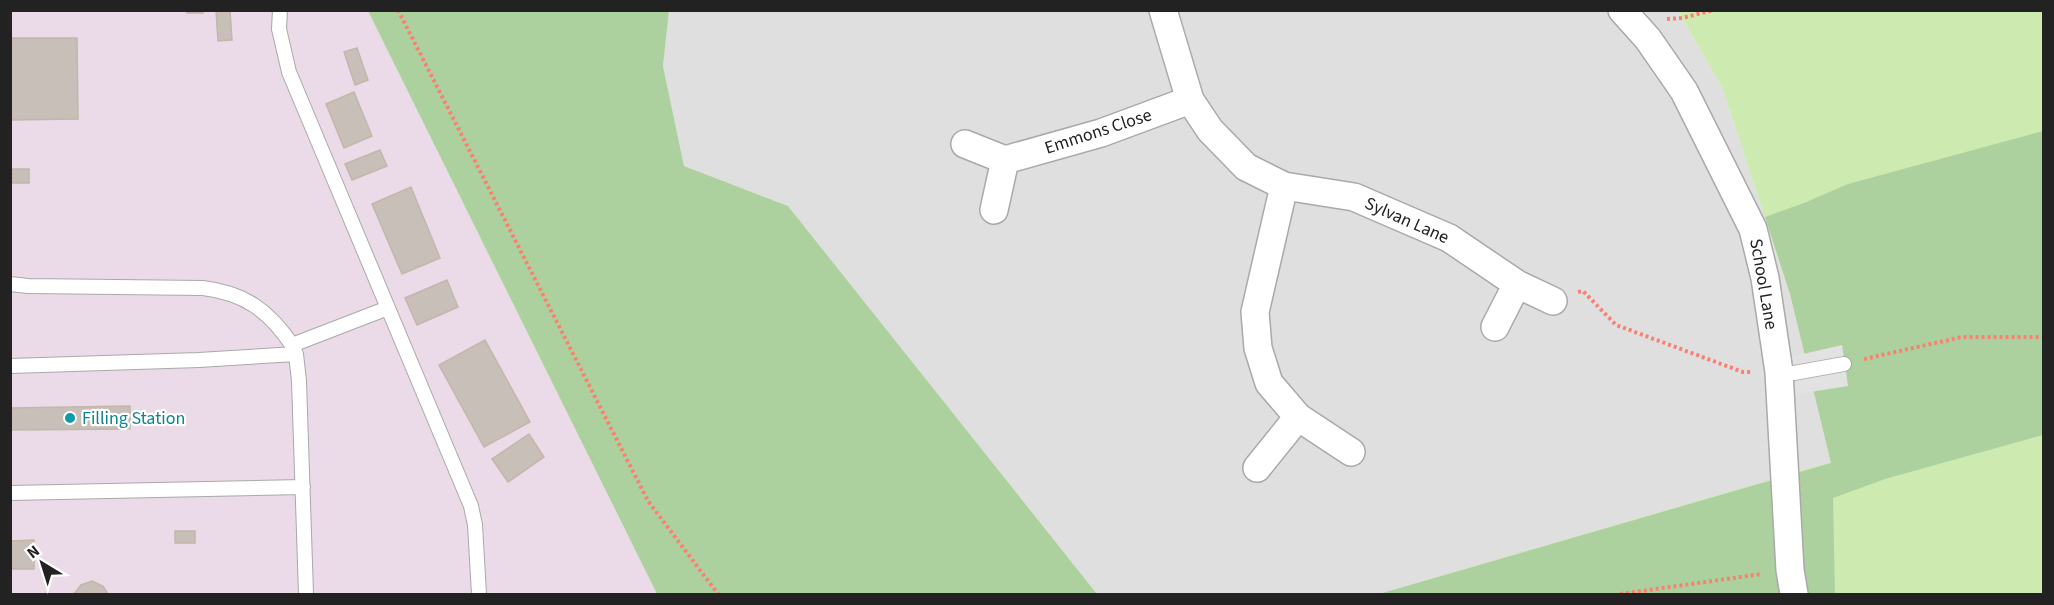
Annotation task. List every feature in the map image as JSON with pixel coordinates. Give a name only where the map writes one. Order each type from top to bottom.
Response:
[{"type":"street","name":"Sylvan Lane","points":[[1163,10],[1190,100],[1210,130],[1246,167],[1284,186],[1354,197],[1449,238],[1518,284],[1553,301]]},
{"type":"street","name":"School Lane","points":[[1622,10],[1648,39],[1684,91],[1754,229],[1765,278],[1779,372],[1792,582]]},
{"type":"street","name":"Emmons Close","points":[[1005,160],[1101,133],[1190,100]]},
{"type":"street","points":[[965,144],[1005,160],[994,210]]},
{"type":"street","points":[[1284,186],[1255,312],[1258,348],[1269,383],[1298,417],[1351,452]]},
{"type":"street","points":[[1495,327],[1518,284]]},
{"type":"street","points":[[1257,468],[1298,417]]},
{"type":"lane","points":[[280,10],[279,29],[289,72],[471,506],[475,525],[480,594]]},
{"type":"lane","points":[[11,284],[224,290],[256,306],[284,333],[294,350],[299,381],[306,594]]},
{"type":"lane","points":[[10,366],[199,360],[294,350],[388,308]]},
{"type":"lane","points":[[1779,372],[1794,373],[1844,364]]},
{"type":"lane","points":[[10,493],[303,487]]},
{"type":"path","points":[[398,10],[648,501],[718,594]]},
{"type":"path","points":[[1682,18],[1714,10]]},
{"type":"path","points":[[1553,301],[1583,291],[1616,325],[1743,372],[1779,372]]},
{"type":"path","points":[[1844,364],[1962,337],[2043,337]]},
{"type":"path","points":[[1620,594],[1792,582]]},
{"type":"shaded area","points":[[10,11],[368,11],[657,594],[11,594]]},
{"type":"shaded area","points":[[669,11],[1678,11],[1722,87],[1790,294],[1831,463],[1379,594],[1097,594],[788,206],[684,166],[663,66]]},
{"type":"shaded area","points":[[1842,345],[1848,386],[1791,395],[1786,358]]},
{"type":"green space","points":[[368,11],[669,11],[663,66],[684,166],[788,206],[1097,594],[657,594]]},
{"type":"green space","points":[[1678,11],[2043,11],[2043,594],[1379,594],[1831,462],[1790,294],[1722,87]]},
{"type":"green space","points":[[2043,131],[2043,435],[1885,479],[1833,498],[1835,594],[1379,594],[1831,463],[1790,294],[1765,217],[1848,184]]},
{"type":"building","points":[[187,10],[203,10],[203,13],[187,13]]},
{"type":"building","points":[[216,10],[230,10],[232,40],[218,41]]},
{"type":"building","points":[[10,38],[77,38],[78,119],[10,120]]},
{"type":"building","points":[[357,48],[368,80],[355,85],[344,52]]},
{"type":"building","points":[[354,92],[372,136],[344,148],[326,104]]},
{"type":"building","points":[[380,150],[387,166],[352,180],[345,164]]},
{"type":"building","points":[[10,169],[29,169],[29,183],[10,183]]},
{"type":"building","points":[[411,187],[440,258],[402,274],[372,204]]},
{"type":"building","points":[[447,280],[458,307],[417,325],[405,298]]},
{"type":"building","points":[[485,340],[530,422],[484,447],[439,365]]},
{"type":"building","name":"Filling Station","points":[[130,406],[130,429],[10,430],[10,408]]},
{"type":"building","points":[[529,434],[544,457],[508,482],[492,459]]},
{"type":"building","points":[[175,531],[195,531],[195,543],[175,543]]},
{"type":"building","points":[[34,540],[34,569],[10,569],[10,541]]},
{"type":"building","points":[[92,581],[103,586],[108,594],[74,594],[81,585]]},
{"type":"place","name":"Filling Station","points":[[70,418]]}]
